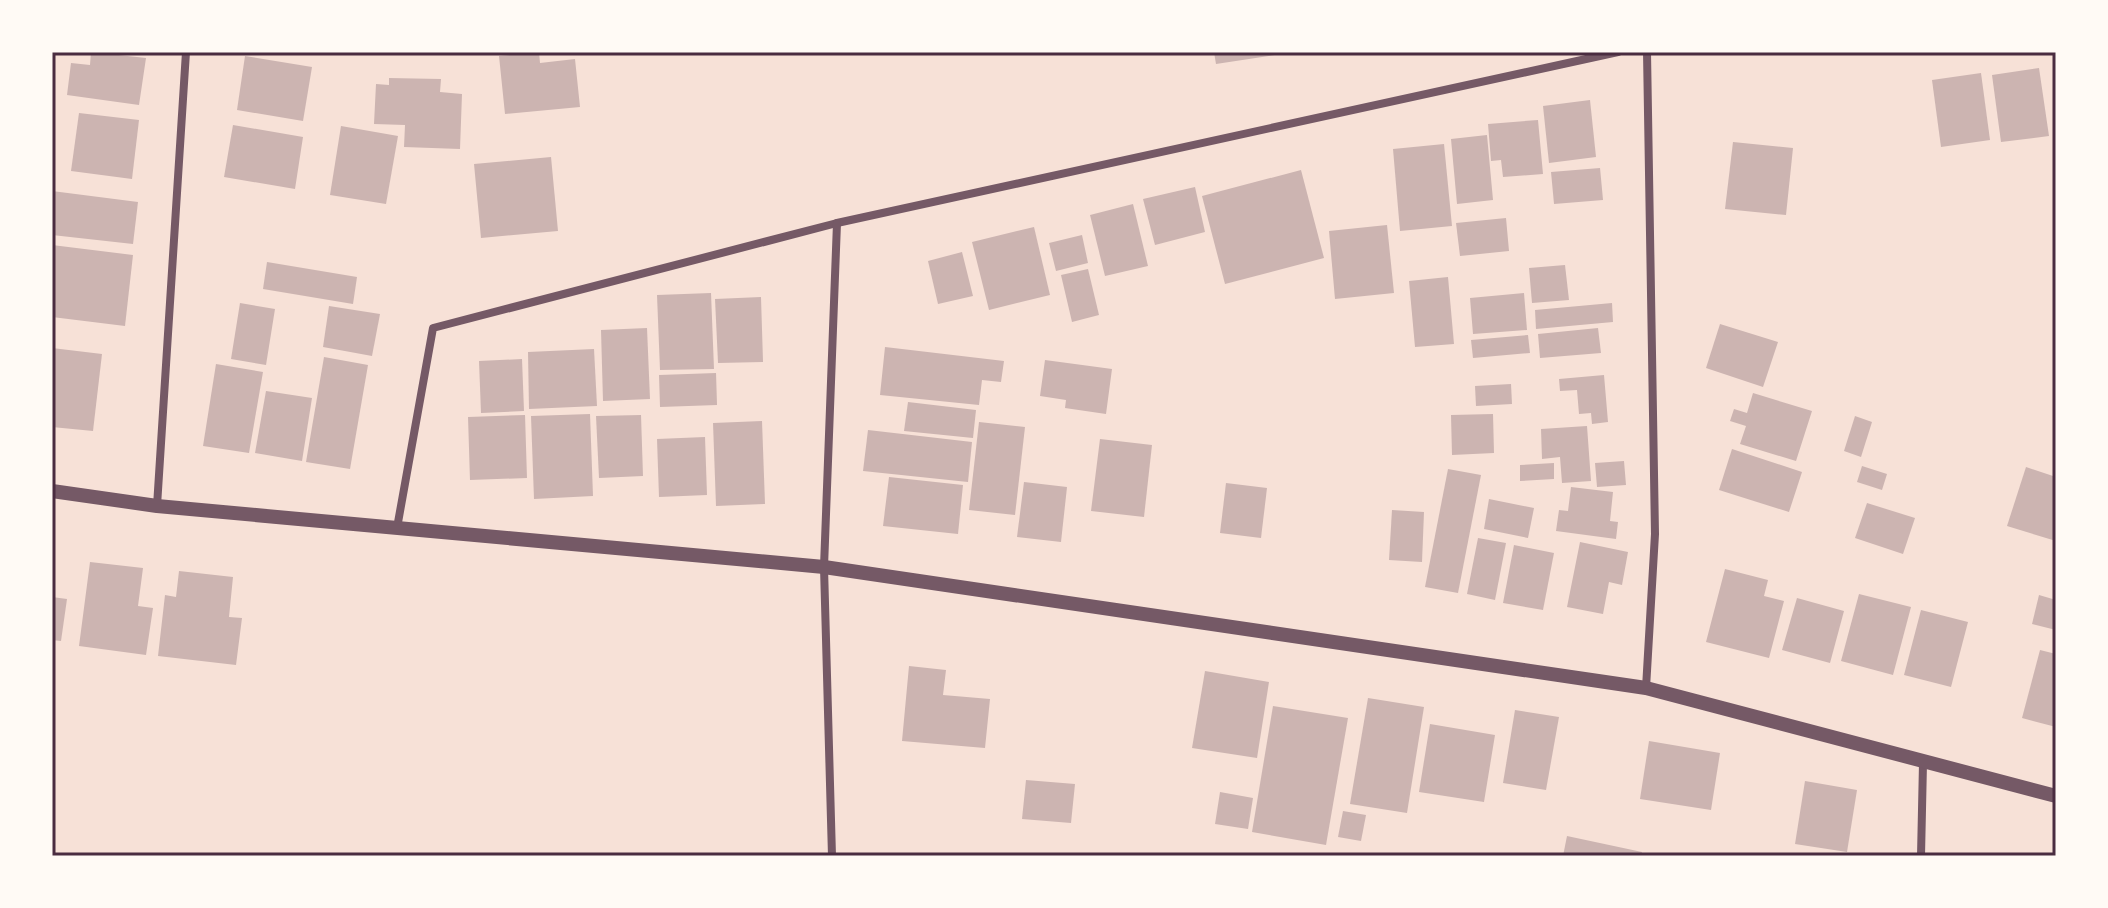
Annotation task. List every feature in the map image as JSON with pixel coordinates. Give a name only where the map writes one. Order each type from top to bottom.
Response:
[{"type":"street","points":[[157,506],[186,52]]},
{"type":"street","points":[[397,528],[433,328],[837,223],[1618,52]]},
{"type":"street","points":[[1646,688],[1655,534],[1647,52]]},
{"type":"street","points":[[832,856],[824,567],[837,223]]},
{"type":"street","points":[[52,491],[157,506],[824,567],[1646,688],[2056,796]]},
{"type":"street","points":[[1921,856],[1923,763]]},
{"type":"building","points":[[91,52],[146,58],[139,105],[67,95],[71,63],[90,65]]},
{"type":"building","points":[[539,52],[540,63],[575,59],[580,107],[505,114],[499,56]]},
{"type":"building","points":[[1214,52],[1281,52],[1281,54],[1216,64]]},
{"type":"building","points":[[245,56],[312,67],[303,121],[237,110]]},
{"type":"building","points":[[2039,68],[2049,136],[2001,142],[1992,75]]},
{"type":"building","points":[[1981,73],[1990,140],[1941,147],[1932,80]]},
{"type":"building","points":[[389,78],[441,79],[440,92],[462,94],[460,149],[404,147],[405,125],[374,124],[376,84],[389,85]]},
{"type":"building","points":[[1590,100],[1596,157],[1549,163],[1543,106]]},
{"type":"building","points":[[79,113],[139,120],[132,179],[71,171]]},
{"type":"building","points":[[1538,120],[1543,174],[1503,177],[1501,160],[1491,161],[1488,124]]},
{"type":"building","points":[[233,125],[303,137],[295,189],[224,177]]},
{"type":"building","points":[[341,126],[398,136],[386,204],[330,195]]},
{"type":"building","points":[[1487,135],[1493,200],[1457,204],[1451,139]]},
{"type":"building","points":[[1733,142],[1793,148],[1786,215],[1725,209]]},
{"type":"building","points":[[1444,144],[1452,226],[1400,231],[1393,149]]},
{"type":"building","points":[[551,157],[558,231],[481,238],[474,164]]},
{"type":"building","points":[[1600,168],[1603,200],[1554,204],[1551,172]]},
{"type":"building","points":[[1301,170],[1324,258],[1225,284],[1202,196]]},
{"type":"building","points":[[1195,187],[1205,232],[1155,245],[1143,199]]},
{"type":"building","points":[[52,191],[138,202],[133,244],[52,235]]},
{"type":"building","points":[[1133,204],[1148,266],[1105,276],[1090,215]]},
{"type":"building","points":[[1506,218],[1509,251],[1460,256],[1456,223]]},
{"type":"building","points":[[1387,225],[1394,293],[1335,299],[1329,231]]},
{"type":"building","points":[[1034,227],[1050,295],[989,310],[972,242]]},
{"type":"building","points":[[1082,235],[1088,263],[1056,271],[1049,243]]},
{"type":"building","points":[[52,245],[133,255],[125,326],[52,317]]},
{"type":"building","points":[[962,252],[973,296],[938,304],[928,261]]},
{"type":"building","points":[[267,262],[357,277],[353,304],[263,289]]},
{"type":"building","points":[[1565,265],[1569,300],[1532,303],[1529,268]]},
{"type":"building","points":[[1088,269],[1099,315],[1072,322],[1061,275]]},
{"type":"building","points":[[1448,277],[1454,344],[1415,347],[1409,281]]},
{"type":"building","points":[[711,293],[714,369],[660,370],[657,295]]},
{"type":"building","points":[[1524,293],[1527,330],[1473,334],[1470,298]]},
{"type":"building","points":[[761,297],[763,362],[718,363],[715,299]]},
{"type":"building","points":[[240,303],[275,309],[266,365],[231,359]]},
{"type":"building","points":[[1612,303],[1613,322],[1536,329],[1535,310]]},
{"type":"building","points":[[329,306],[380,314],[372,356],[323,347]]},
{"type":"building","points":[[1720,324],[1778,342],[1763,387],[1706,368]]},
{"type":"building","points":[[647,328],[650,399],[603,401],[601,330]]},
{"type":"building","points":[[1598,328],[1601,353],[1540,358],[1538,334]]},
{"type":"building","points":[[1528,335],[1530,353],[1473,358],[1471,340]]},
{"type":"building","points":[[885,347],[1004,361],[1001,382],[982,380],[979,405],[880,395]]},
{"type":"building","points":[[52,348],[102,354],[93,431],[52,427]]},
{"type":"building","points":[[594,349],[597,406],[529,409],[528,352]]},
{"type":"building","points":[[324,357],[368,365],[350,469],[306,462]]},
{"type":"building","points":[[522,359],[524,411],[481,413],[479,361]]},
{"type":"building","points":[[1045,360],[1112,369],[1106,414],[1065,408],[1066,400],[1040,396]]},
{"type":"building","points":[[216,364],[263,372],[249,453],[203,446]]},
{"type":"building","points":[[716,373],[717,405],[660,407],[659,375]]},
{"type":"building","points":[[1604,375],[1608,422],[1592,424],[1591,413],[1579,414],[1577,390],[1560,391],[1559,379]]},
{"type":"building","points":[[1511,384],[1512,404],[1476,406],[1475,386]]},
{"type":"building","points":[[266,391],[312,398],[302,461],[255,453]]},
{"type":"building","points":[[1753,393],[1812,411],[1796,461],[1740,444],[1746,426],[1730,421],[1734,409],[1747,413]]},
{"type":"building","points":[[908,402],[976,410],[973,438],[904,431]]},
{"type":"building","points":[[590,414],[593,496],[534,499],[531,416]]},
{"type":"building","points":[[1493,414],[1494,453],[1452,455],[1451,415]]},
{"type":"building","points":[[525,415],[527,478],[470,480],[468,417]]},
{"type":"building","points":[[641,415],[643,476],[599,478],[596,416]]},
{"type":"building","points":[[1855,416],[1872,422],[1861,457],[1844,451]]},
{"type":"building","points":[[762,421],[765,504],[716,506],[713,423]]},
{"type":"building","points":[[979,422],[1025,427],[1015,515],[969,510]]},
{"type":"building","points":[[1587,426],[1591,481],[1562,483],[1560,457],[1542,459],[1541,429]]},
{"type":"building","points":[[868,430],[972,442],[968,482],[863,471]]},
{"type":"building","points":[[705,437],[707,495],[659,497],[657,439]]},
{"type":"building","points":[[1100,439],[1152,445],[1144,517],[1091,511]]},
{"type":"building","points":[[1732,449],[1802,472],[1789,512],[1719,490]]},
{"type":"building","points":[[1624,461],[1626,485],[1597,487],[1595,463]]},
{"type":"building","points":[[1554,463],[1554,479],[1520,481],[1520,465]]},
{"type":"building","points":[[1862,466],[1887,474],[1882,490],[1857,482]]},
{"type":"building","points":[[2026,467],[2056,477],[2056,541],[2007,526]]},
{"type":"building","points":[[1448,469],[1481,475],[1458,593],[1425,587]]},
{"type":"building","points":[[889,477],[963,485],[958,534],[883,526]]},
{"type":"building","points":[[1024,482],[1067,487],[1061,542],[1017,537]]},
{"type":"building","points":[[1226,483],[1267,488],[1261,538],[1220,533]]},
{"type":"building","points":[[1571,487],[1613,492],[1610,521],[1618,522],[1616,539],[1556,531],[1559,510],[1568,511]]},
{"type":"building","points":[[1489,499],[1534,508],[1528,538],[1484,529]]},
{"type":"building","points":[[1867,503],[1915,518],[1903,554],[1855,538]]},
{"type":"building","points":[[1392,510],[1424,512],[1422,562],[1389,560]]},
{"type":"building","points":[[1478,538],[1506,543],[1495,600],[1467,594]]},
{"type":"building","points":[[1580,542],[1628,552],[1622,585],[1609,582],[1603,614],[1567,607]]},
{"type":"building","points":[[1514,545],[1554,553],[1543,610],[1503,603]]},
{"type":"building","points":[[90,562],[143,568],[138,606],[153,608],[146,655],[79,646]]},
{"type":"building","points":[[1725,569],[1768,580],[1764,596],[1784,601],[1769,658],[1706,642]]},
{"type":"building","points":[[179,571],[233,577],[229,617],[242,618],[236,665],[158,656],[165,595],[176,597]]},
{"type":"building","points":[[1859,594],[1911,607],[1893,675],[1841,661]]},
{"type":"building","points":[[2039,595],[2056,600],[2056,630],[2032,624]]},
{"type":"building","points":[[52,597],[67,599],[61,641],[52,640]]},
{"type":"building","points":[[1797,598],[1844,611],[1830,663],[1782,650]]},
{"type":"building","points":[[1921,610],[1968,622],[1951,687],[1904,675]]},
{"type":"building","points":[[2040,650],[2056,654],[2056,727],[2022,718]]},
{"type":"building","points":[[909,666],[946,670],[943,695],[990,699],[985,748],[902,741]]},
{"type":"building","points":[[1205,671],[1269,682],[1257,758],[1192,748]]},
{"type":"building","points":[[1368,698],[1424,707],[1407,813],[1350,804]]},
{"type":"building","points":[[1273,706],[1348,718],[1326,845],[1252,832]]},
{"type":"building","points":[[1515,710],[1559,717],[1546,790],[1503,783]]},
{"type":"building","points":[[1430,724],[1495,735],[1484,802],[1419,792]]},
{"type":"building","points":[[1649,741],[1720,753],[1711,810],[1640,799]]},
{"type":"building","points":[[1026,780],[1075,784],[1071,823],[1022,819]]},
{"type":"building","points":[[1805,781],[1857,790],[1847,852],[1795,844]]},
{"type":"building","points":[[1220,792],[1253,798],[1248,829],[1215,824]]},
{"type":"building","points":[[1343,811],[1366,815],[1361,841],[1338,837]]},
{"type":"building","points":[[1567,836],[1642,852],[1641,856],[1563,856]]}]
